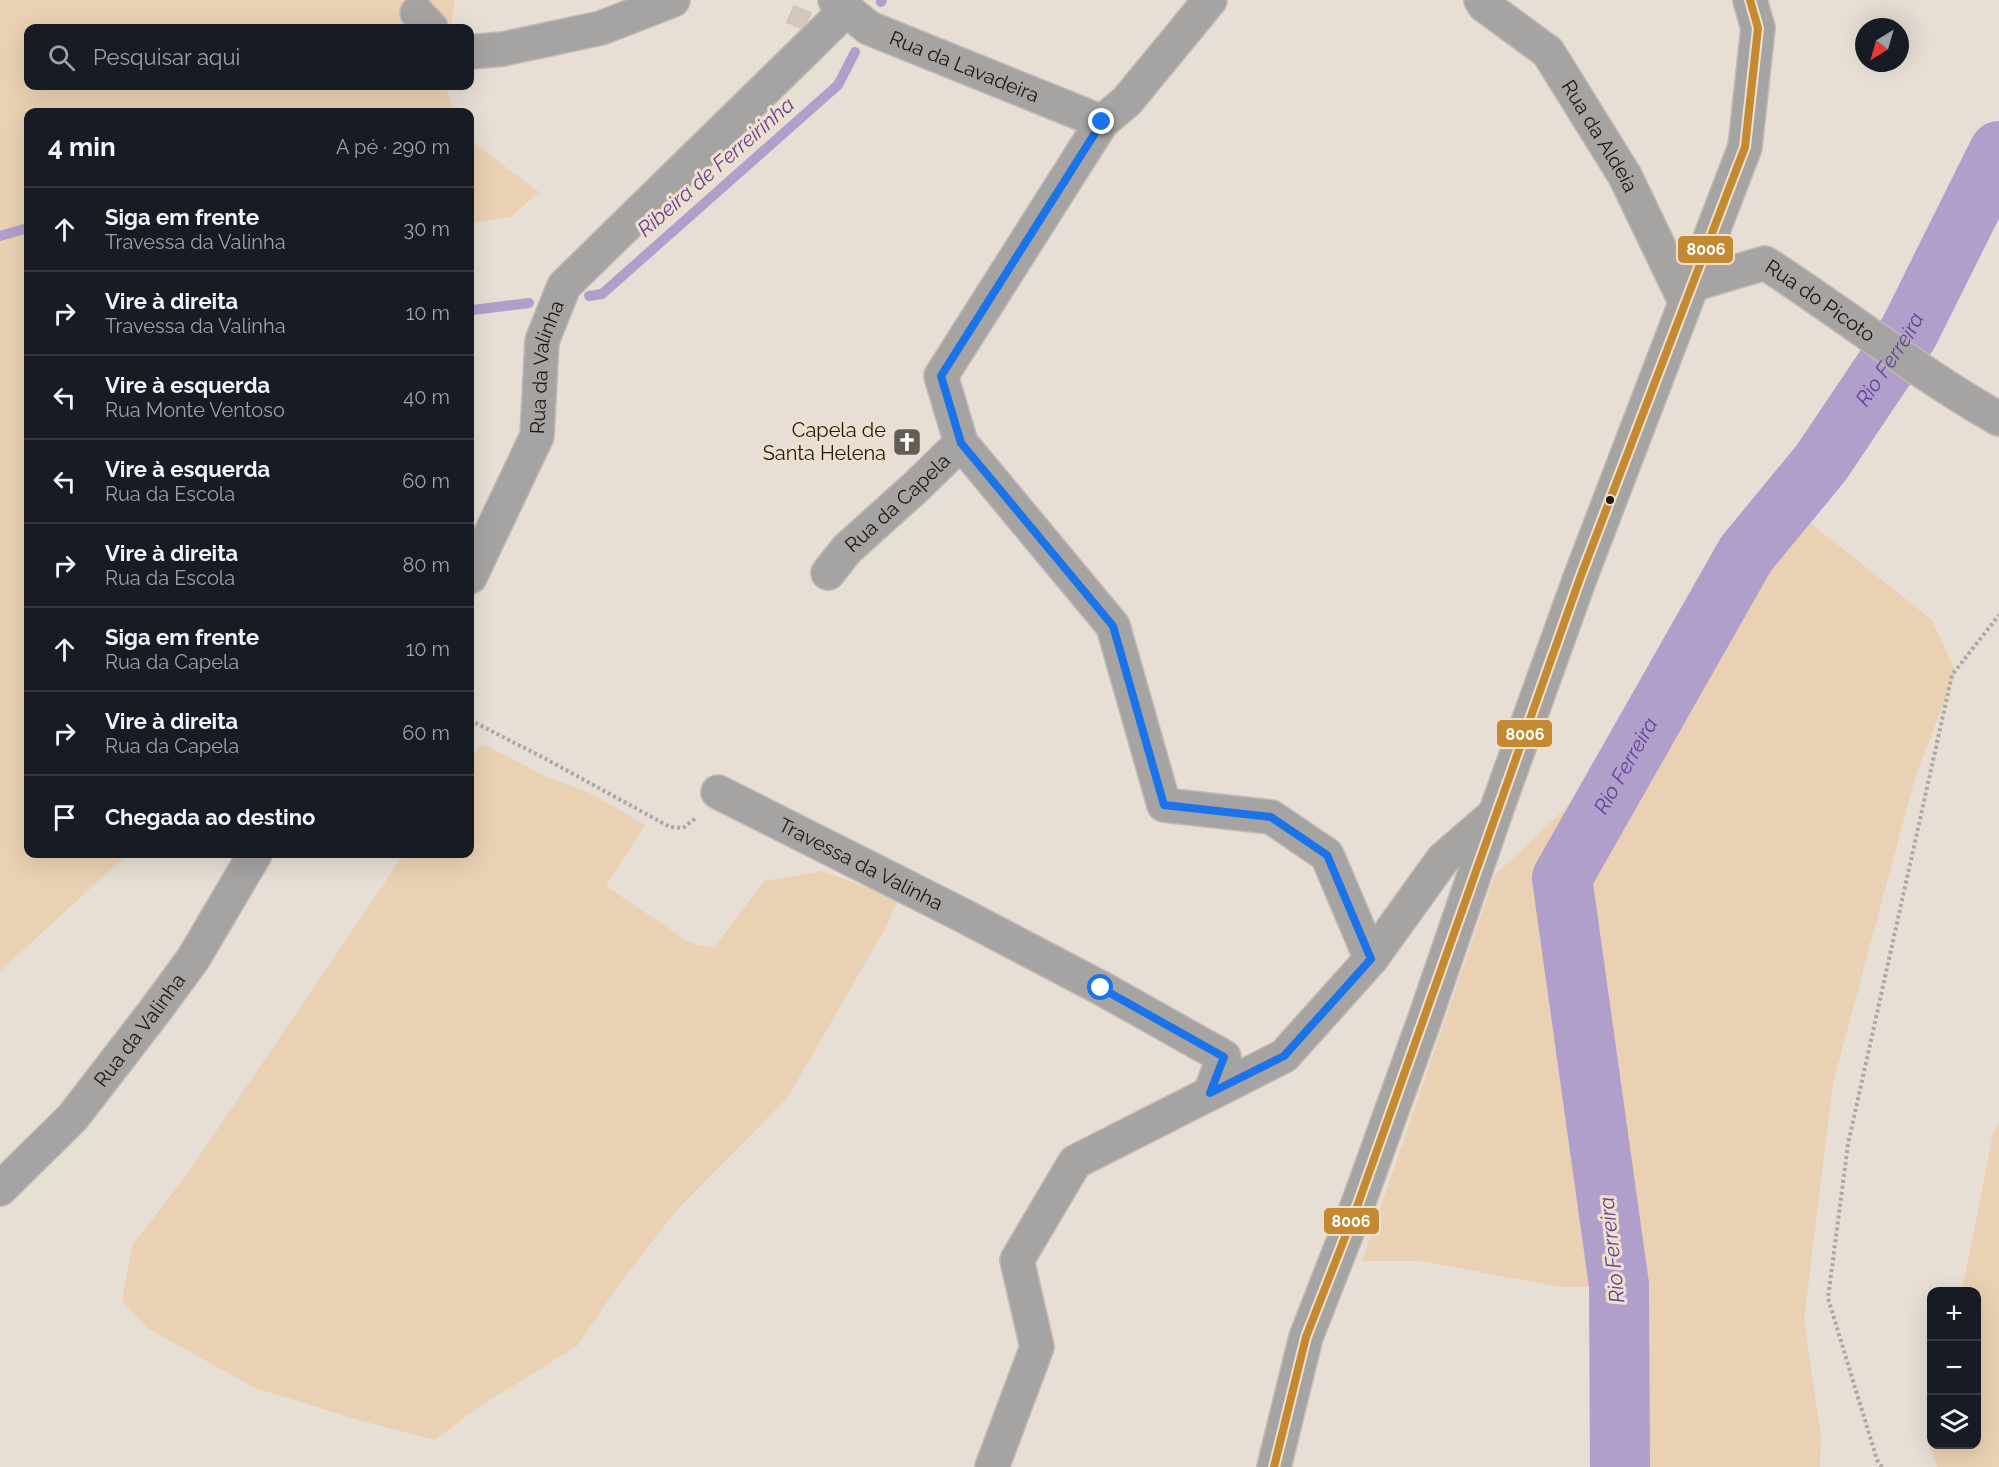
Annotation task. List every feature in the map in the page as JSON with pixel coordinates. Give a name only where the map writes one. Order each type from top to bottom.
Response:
[{"type":"street","points":[[474,52],[503,49],[602,28],[674,0]]},
{"type":"street","points":[[1102,122],[1127,101],[1210,0]]},
{"type":"street","name":"Rua da Aldeia","points":[[1481,0],[1484,5],[1548,52],[1625,176],[1688,293]]},
{"type":"street","points":[[1274,1467],[1306,1337],[1425,1020],[1495,813],[1580,578],[1745,147],[1758,27],[1750,0]]},
{"type":"street","name":"Rua da Lavadeira","points":[[841,5],[869,28],[1102,122]]},
{"type":"street","name":"Rua da Valinha","points":[[474,569],[537,436],[542,341],[564,286],[841,5]]},
{"type":"street","name":"Rua da Capela","points":[[828,573],[848,549],[918,486],[961,443],[941,376],[1102,122]]},
{"type":"street","name":"Rua do Picoto","points":[[1688,293],[1765,263],[1822,299],[1965,400],[1999,419]]},
{"type":"street","points":[[961,443],[1113,626],[1164,805],[1271,817],[1327,855],[1371,959]]},
{"type":"street","name":"Travessa da Valinha","points":[[718,792],[962,915],[1101,988],[1224,1057],[1210,1093]]},
{"type":"street","points":[[992,1467],[1037,1347],[1017,1260],[1075,1162],[1284,1056],[1371,959],[1443,859],[1495,813]]},
{"type":"street","name":"Rua da Valinha","points":[[0,1189],[73,1117],[154,1012],[193,959],[253,858]]},
{"type":"path","points":[[1882,1467],[1877,1460],[1828,1298],[1847,1156],[1952,675],[1999,615]]},
{"type":"path","points":[[474,722],[670,827],[683,828],[697,817],[718,792]]},
{"type":"shaded area","points":[[0,0],[455,0],[452,24],[24,24],[24,90],[447,90],[453,108],[24,108],[24,858],[124,858],[0,971]]},
{"type":"shaded area","points":[[474,143],[539,192],[512,216],[474,223]]},
{"type":"shaded area","points":[[1799,514],[1932,620],[1956,672],[1915,778],[1833,1083],[1804,1320],[1821,1437],[1820,1467],[1639,1467],[1644,1449],[1642,1287],[1560,1287],[1421,1261],[1362,1261],[1495,875],[1570,804]]},
{"type":"shaded area","points":[[482,743],[547,777],[592,794],[645,825],[606,886],[690,943],[714,948],[764,881],[822,871],[898,899],[886,927],[788,1097],[677,1210],[620,1283],[577,1346],[477,1408],[435,1440],[362,1421],[255,1388],[147,1328],[122,1301],[132,1245],[185,1177],[401,858],[474,858],[474,754]]},
{"type":"shaded area","points":[[1999,1122],[1999,1467],[1937,1467],[1930,1449],[1981,1449],[1981,1287],[1963,1287],[1993,1133]]},
{"type":"building","points":[[794,6],[811,13],[803,29],[787,22]]},
{"type":"waterway","name":"Ribeira de Ferreirinha","points":[[589,296],[602,294],[838,85],[855,52]]},
{"type":"waterway","name":"Rio Ferreira","points":[[1620,1467],[1619,1285],[1562,878],[1746,554],[1821,463],[1909,332],[1999,151]]},
{"type":"waterway","name":"Ribeira de Ferreirinha","points":[[0,236],[24,229]]},
{"type":"waterway","name":"Ribeira de Ferreirinha","points":[[474,310],[529,303]]},
{"type":"transit line","name":"8006","points":[[1274,1467],[1306,1337],[1358,1204],[1580,578],[1745,147],[1758,28],[1750,0]]},
{"type":"place","name":"Capela de Santa Helena","points":[[907,442]]},
{"type":"route","points":[[1101,988],[1224,1057],[1210,1093],[1284,1056],[1371,959],[1327,855],[1271,817],[1164,805],[1113,626],[961,443],[941,376],[1102,122]]}]
